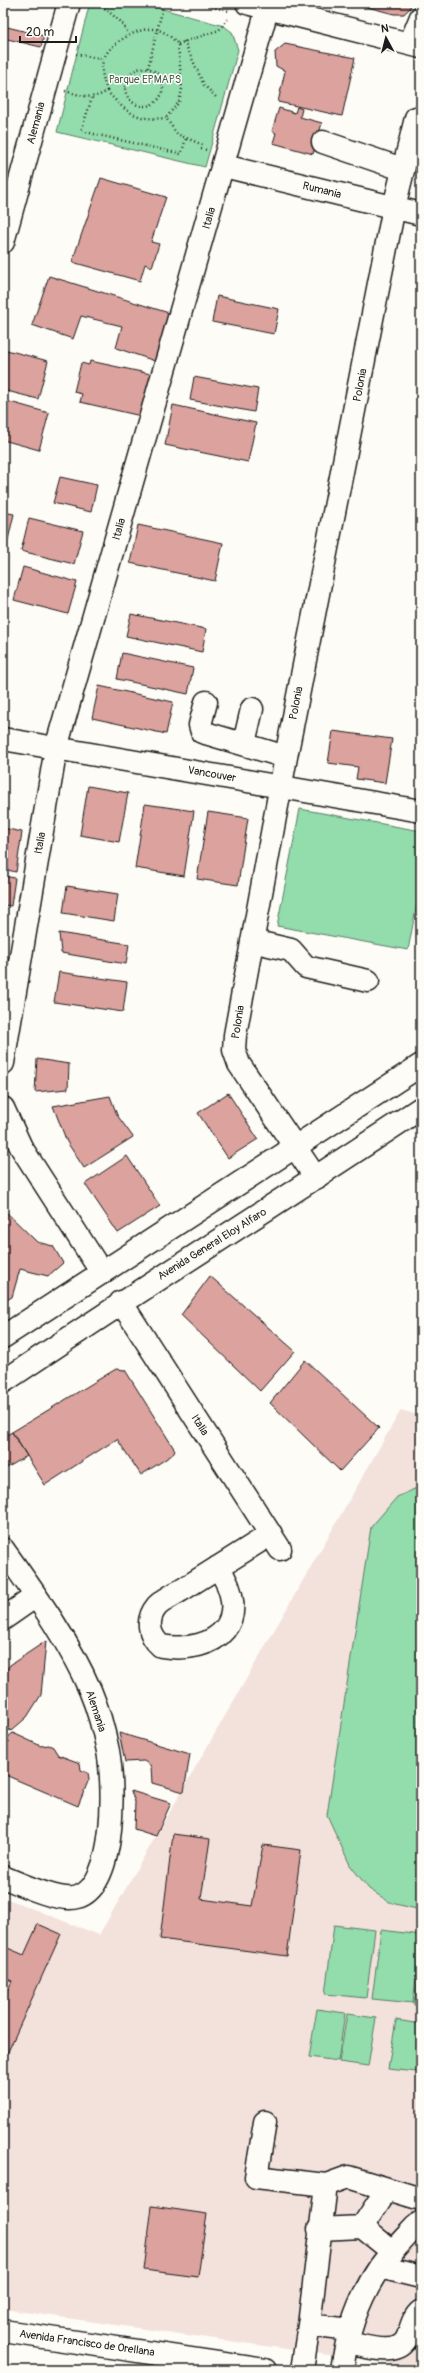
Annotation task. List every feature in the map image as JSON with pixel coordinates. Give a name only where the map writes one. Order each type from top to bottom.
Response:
[{"type":"street","name":"Alemania","points":[[3,242],[69,3]]},
{"type":"street","points":[[261,5],[416,46],[421,16]]},
{"type":"street","name":"Italia","points":[[3,1063],[56,748],[224,166],[261,5]]},
{"type":"street","name":"Polonia","points":[[316,1178],[239,1064],[234,1050],[280,786],[394,208],[402,169],[416,118]]},
{"type":"street","points":[[322,142],[402,169]]},
{"type":"street","name":"Rumania","points":[[224,166],[421,214]]},
{"type":"street","points":[[206,702],[200,725],[202,732],[286,756]]},
{"type":"street","points":[[244,743],[252,709]]},
{"type":"street","name":"Vancouver","points":[[3,739],[421,811]]},
{"type":"street","points":[[252,941],[291,950],[306,967],[368,981]]},
{"type":"street","points":[[3,1337],[421,1064]]},
{"type":"street","points":[[3,1108],[21,1147],[102,1273]]},
{"type":"street","name":"Avenida General Eloy Alfaro","points":[[3,1382],[121,1302],[316,1178],[421,1108]]},
{"type":"street","name":"Italia","points":[[121,1302],[275,1541],[218,1567]]},
{"type":"street","name":"Alemania","points":[[3,1549],[36,1596],[71,1652],[90,1690],[108,1752],[111,1826],[107,1852],[101,1870],[87,1891],[78,1897],[60,1898],[3,1877]]},
{"type":"street","points":[[3,1619],[36,1596]]},
{"type":"street","points":[[265,2122],[256,2177],[326,2185],[348,2177],[421,2199]]},
{"type":"street","points":[[302,2370],[309,2325],[319,2229],[326,2185]]},
{"type":"street","points":[[362,2227],[387,2189]]},
{"type":"street","points":[[342,2370],[349,2337],[365,2294],[387,2259],[421,2222]]},
{"type":"street","points":[[319,2229],[362,2227]]},
{"type":"street","points":[[362,2227],[387,2259],[421,2277]]},
{"type":"street","points":[[309,2325],[388,2350],[399,2347],[408,2338],[411,2326],[421,2312]]},
{"type":"street","name":"Avenida Francisco de Orellana","points":[[3,2331],[265,2370]]},
{"type":"path","points":[[98,3],[121,22],[129,34]]},
{"type":"path","points":[[148,68],[164,3]]},
{"type":"path","points":[[178,44],[219,30],[228,19]]},
{"type":"path","points":[[146,29],[158,30],[178,44],[182,89],[179,102],[166,118],[152,120],[132,115],[107,90],[102,73],[103,59],[114,45],[129,34],[146,29]]},
{"type":"path","points":[[184,41],[204,85],[217,98]]},
{"type":"path","points":[[72,53],[103,59]]},
{"type":"path","points":[[148,68],[154,70],[162,79],[163,91],[157,101],[152,104],[139,105],[129,98],[126,92],[127,79],[136,70],[148,68]]},
{"type":"path","points":[[61,90],[92,98],[99,96],[107,90]]},
{"type":"path","points":[[92,98],[81,131],[181,154],[186,139]]},
{"type":"path","points":[[166,118],[177,134],[203,145]]},
{"type":"shaded area","points":[[401,1410],[421,1416],[421,2368],[3,2309],[3,1897],[99,1935]]},
{"type":"green space","name":"Parque EPMAPS","points":[[92,3],[141,3],[224,26],[232,32],[238,50],[205,167],[57,132],[89,6]]},
{"type":"green space","points":[[300,809],[421,831],[421,883],[408,950],[277,926]]},
{"type":"green space","points":[[421,1486],[421,1910],[391,1903],[369,1889],[350,1865],[327,1815],[371,1527],[397,1497]]},
{"type":"green space","points":[[334,1925],[375,1930],[366,1998],[325,1994]]},
{"type":"green space","points":[[381,1930],[421,1935],[413,2003],[372,1999]]},
{"type":"green space","points":[[421,1956],[421,2005],[414,2005]]},
{"type":"green space","points":[[317,2009],[345,2013],[338,2061],[309,2057]]},
{"type":"green space","points":[[347,2014],[376,2018],[368,2066],[339,2062]]},
{"type":"green space","points":[[396,2020],[421,2024],[421,2047],[417,2072],[388,2069]]},
{"type":"building","points":[[352,3],[411,3],[410,8],[404,14],[394,14]]},
{"type":"building","points":[[3,26],[44,36],[41,47],[3,38]]},
{"type":"building","points":[[285,44],[355,58],[342,116],[278,102],[285,71],[276,66],[275,52]]},
{"type":"building","points":[[297,107],[302,109],[300,117],[322,123],[313,154],[273,143],[276,133],[272,131],[279,108],[295,113]]},
{"type":"building","points":[[101,178],[166,197],[151,242],[159,244],[152,267],[145,264],[140,281],[72,262]]},
{"type":"building","points":[[49,276],[169,313],[155,361],[116,348],[122,326],[81,316],[73,339],[32,325]]},
{"type":"building","points":[[217,296],[279,309],[274,334],[212,322]]},
{"type":"building","points":[[3,349],[48,361],[38,399],[3,390]]},
{"type":"building","points":[[90,361],[151,374],[141,416],[80,402],[82,394],[74,392],[81,363],[89,365]]},
{"type":"building","points":[[194,377],[258,389],[254,412],[190,400]]},
{"type":"building","points":[[3,400],[49,413],[39,450],[3,440]]},
{"type":"building","points":[[173,405],[256,423],[248,462],[165,445]]},
{"type":"building","points":[[60,477],[97,485],[91,512],[53,503]]},
{"type":"building","points":[[3,512],[14,514],[7,544],[3,543]]},
{"type":"building","points":[[29,518],[83,531],[74,564],[21,551]]},
{"type":"building","points":[[138,525],[223,543],[215,581],[130,563]]},
{"type":"building","points":[[23,567],[77,582],[68,614],[14,600]]},
{"type":"building","points":[[131,614],[206,629],[202,652],[126,636]]},
{"type":"building","points":[[122,653],[193,668],[188,694],[117,679]]},
{"type":"building","points":[[99,686],[173,702],[166,734],[92,718]]},
{"type":"building","points":[[333,731],[392,739],[385,783],[356,779],[358,767],[328,763]]},
{"type":"building","points":[[88,786],[128,793],[119,842],[80,835]]},
{"type":"building","points":[[145,804],[194,811],[184,876],[135,868]]},
{"type":"building","points":[[208,812],[248,818],[238,885],[197,879]]},
{"type":"building","points":[[3,828],[22,832],[16,872],[3,869]]},
{"type":"building","points":[[3,876],[15,878],[11,906],[3,905]]},
{"type":"building","points":[[67,886],[118,894],[114,921],[63,913]]},
{"type":"building","points":[[59,933],[129,944],[126,964],[61,953]]},
{"type":"building","points":[[59,972],[127,982],[123,1012],[54,1002]]},
{"type":"building","points":[[37,1059],[69,1064],[68,1089],[35,1092]]},
{"type":"building","points":[[228,1093],[258,1139],[228,1158],[198,1113]]},
{"type":"building","points":[[110,1096],[117,1115],[133,1137],[84,1168],[67,1142],[53,1106]]},
{"type":"building","points":[[127,1156],[160,1206],[118,1233],[85,1184]]},
{"type":"building","points":[[3,1209],[37,1242],[53,1246],[63,1263],[48,1276],[20,1269],[12,1297],[3,1302]]},
{"type":"building","points":[[210,1276],[295,1351],[260,1391],[181,1315]]},
{"type":"building","points":[[305,1360],[379,1428],[340,1471],[270,1403]]},
{"type":"building","points":[[116,1369],[125,1370],[175,1450],[172,1455],[141,1475],[117,1439],[45,1485],[12,1432]]},
{"type":"building","points":[[12,1432],[27,1456],[3,1470],[3,1437]]},
{"type":"building","points":[[46,1641],[41,1695],[27,1717],[11,1731],[3,1724],[3,1674],[10,1665]]},
{"type":"building","points":[[13,1733],[41,1746],[49,1745],[53,1747],[58,1755],[80,1763],[81,1770],[88,1773],[89,1779],[78,1806],[3,1774],[3,1751],[8,1737]]},
{"type":"building","points":[[119,1733],[190,1754],[184,1792],[152,1783],[151,1766],[144,1761],[125,1762]]},
{"type":"building","points":[[131,1791],[171,1803],[156,1836],[134,1829],[135,1802]]},
{"type":"building","points":[[173,1834],[210,1839],[201,1899],[252,1906],[263,1845],[301,1850],[287,1956],[160,1939]]},
{"type":"building","points":[[38,1924],[61,1934],[7,2054],[3,2052],[3,2002],[12,1981],[3,1977],[3,1946],[24,1955]]},
{"type":"building","points":[[152,2206],[207,2214],[198,2277],[144,2270]]}]
